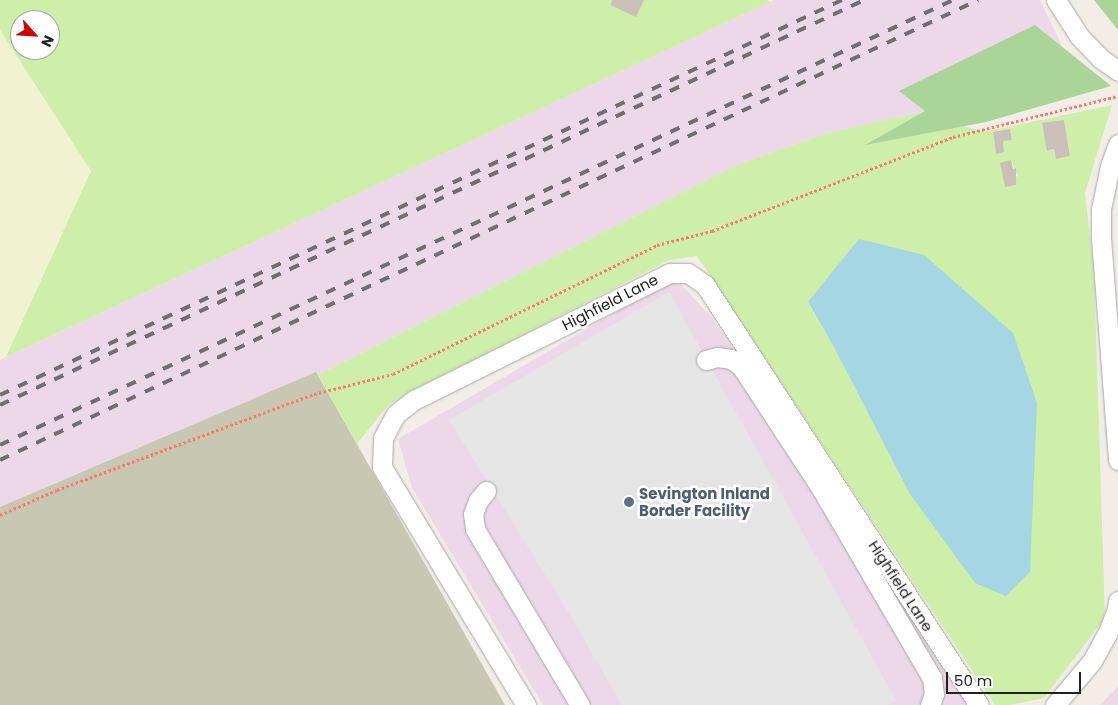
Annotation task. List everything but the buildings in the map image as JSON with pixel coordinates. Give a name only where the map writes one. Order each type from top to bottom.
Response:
[{"type":"street","points":[[1056,0],[1079,36],[1100,58],[1118,71]]},
{"type":"street","points":[[1118,144],[1110,166],[1101,209],[1101,238],[1118,460]]},
{"type":"street","name":"Highfield Lane","points":[[526,705],[382,467],[383,438],[396,414],[414,400],[670,272],[688,273],[705,285],[979,705]]},
{"type":"street","points":[[706,360],[717,357],[731,359],[741,366],[822,490],[932,678],[934,694],[930,705]]},
{"type":"street","points":[[486,491],[478,501],[473,514],[476,529],[580,705]]},
{"type":"street","points":[[1054,705],[1092,660],[1106,634],[1117,609],[1118,601]]},
{"type":"path","points":[[0,516],[57,490],[314,394],[392,374],[658,245],[712,231],[953,136],[1118,96]]},
{"type":"shaded area","points":[[774,0],[1040,0],[1062,46],[926,111],[827,133],[737,165],[318,375],[0,509],[0,360]]},
{"type":"shaded area","points":[[0,30],[10,45],[10,60],[19,60],[91,171],[6,357],[0,360]]},
{"type":"shaded area","name":"Sevington Inland Border Facility","points":[[678,281],[712,318],[848,517],[972,705],[543,705],[412,488],[398,439],[643,296]]},
{"type":"shaded area","name":"Sevington Inland Border Facility","points":[[669,292],[896,700],[888,705],[622,705],[570,615],[449,420]]},
{"type":"shaded area","points":[[316,372],[505,705],[0,705],[0,507]]},
{"type":"shaded area","points":[[1118,686],[1118,705],[1100,705]]},
{"type":"green space","points":[[0,0],[612,0],[610,5],[636,16],[644,0],[767,0],[770,2],[6,357],[91,171],[19,60],[60,60],[60,10],[10,10],[10,45],[0,30]]},
{"type":"green space","points":[[1094,0],[1118,0],[1118,30]]},
{"type":"green space","points":[[1035,25],[1111,86],[986,122],[865,145],[925,111],[899,91]]},
{"type":"green space","points":[[1112,105],[1085,193],[1094,272],[1105,618],[1044,698],[1010,705],[995,705],[697,256],[669,260],[389,404],[357,444],[318,375],[737,165],[827,133],[926,111],[867,144],[963,126],[984,132]],"holes":[[[1064,120],[1070,156],[1056,159],[1054,149],[1048,151],[1042,124]],[[1010,129],[1012,139],[1003,141],[1004,152],[996,153],[993,133]],[[1011,161],[1018,176],[1015,177],[1016,185],[1005,187],[1001,163]],[[808,303],[1030,572],[835,349]]]},
{"type":"water","points":[[859,239],[924,255],[1013,333],[1037,403],[1030,572],[1006,596],[975,583],[910,494],[835,349],[808,302]]},
{"type":"railway","points":[[0,395],[842,0]]},
{"type":"railway","points":[[0,405],[864,0]]},
{"type":"railway","points":[[0,445],[953,0]]},
{"type":"railway","points":[[0,460],[978,0]]},
{"type":"place","name":"Sevington Inland Border Facility","points":[[629,502]]}]
